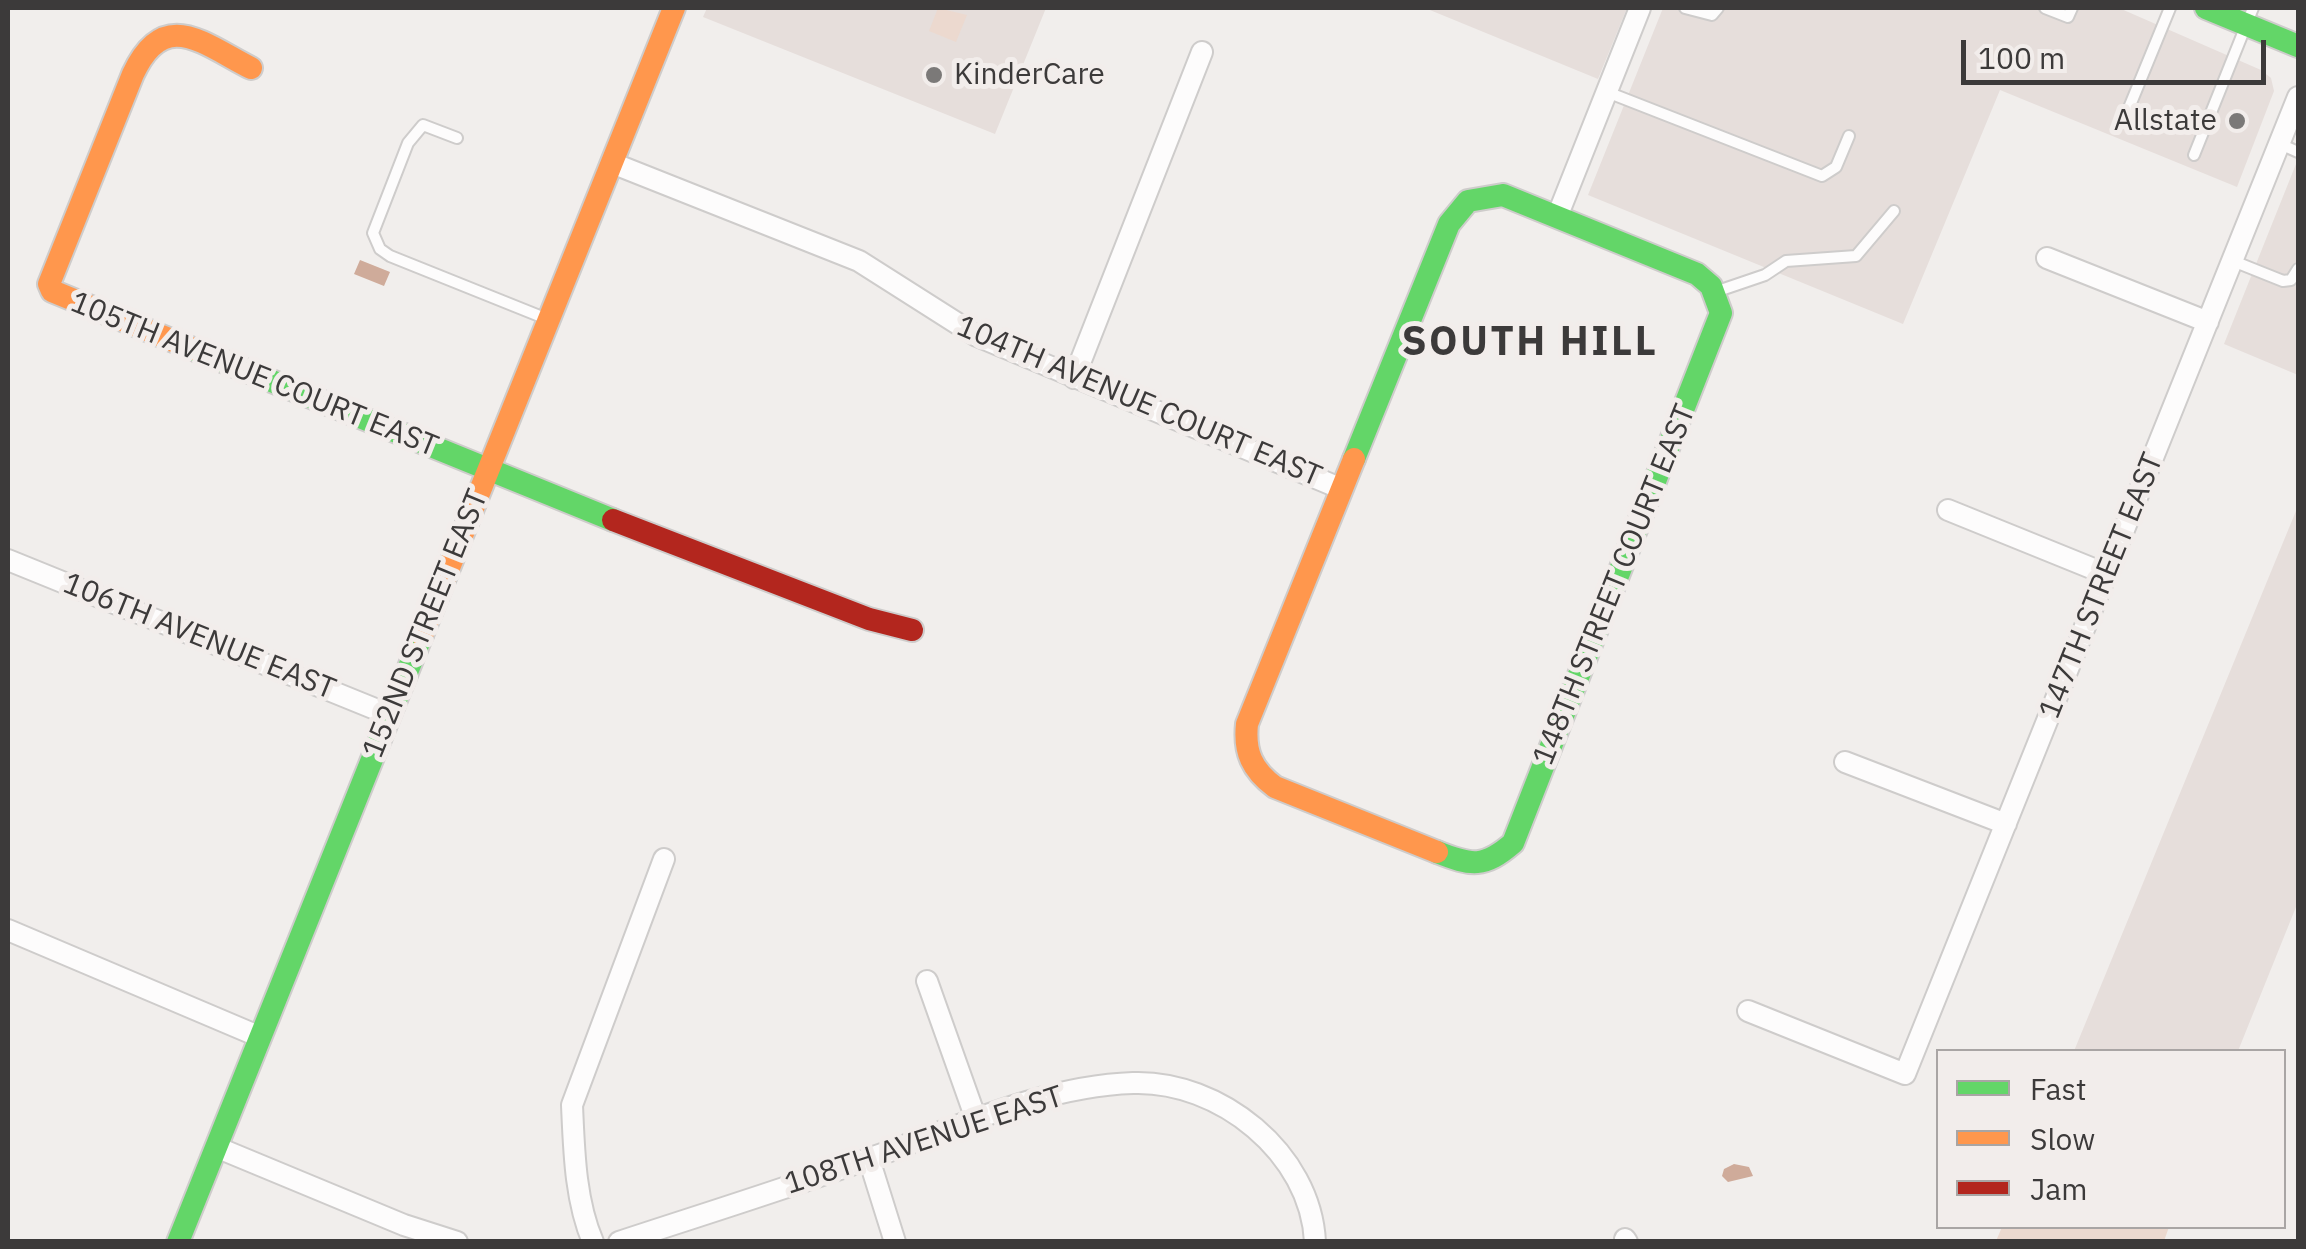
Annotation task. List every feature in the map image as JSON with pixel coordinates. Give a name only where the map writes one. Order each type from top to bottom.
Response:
[{"type":"street","name":"152ND STREET EAST","points":[[178,1242],[674,8]]},
{"type":"street","points":[[1556,216],[1640,8]]},
{"type":"street","points":[[2206,8],[2250,16],[2298,46]]},
{"type":"street","name":"105TH AVENUE COURT EAST","points":[[251,68],[183,38],[168,36],[150,42],[132,74],[49,284],[65,298],[487,470],[869,619],[912,630]]},
{"type":"street","points":[[1074,378],[1202,52]]},
{"type":"street","name":"147TH STREET EAST","points":[[1748,1011],[1905,1074],[2233,261],[2289,148],[2296,109]]},
{"type":"street","name":"104TH AVENUE COURT EAST","points":[[612,162],[859,261],[977,336],[1342,489]]},
{"type":"street","points":[[1342,489],[1449,224],[1468,200],[1503,195],[1697,274],[1716,295]]},
{"type":"street","points":[[2048,258],[2208,322]]},
{"type":"street","name":"148TH STREET COURT EAST","points":[[1342,489],[1247,724],[1248,760],[1261,778],[1292,794],[1462,864],[1491,862],[1506,852],[1520,826],[1720,324],[1716,295]]},
{"type":"street","points":[[1948,510],[2106,574]]},
{"type":"street","name":"106TH AVENUE EAST","points":[[8,560],[390,715]]},
{"type":"street","points":[[1845,762],[2006,824]]},
{"type":"street","points":[[593,1242],[585,1224],[572,1105],[576,1085],[664,859]]},
{"type":"street","points":[[8,930],[258,1036]]},
{"type":"street","points":[[927,981],[976,1120]]},
{"type":"street","name":"108TH AVENUE EAST","points":[[619,1242],[976,1120],[1084,1088],[1132,1083],[1170,1086],[1207,1097],[1255,1129],[1275,1148],[1307,1200],[1315,1242]]},
{"type":"street","points":[[216,1148],[404,1225],[457,1242]]},
{"type":"street","points":[[869,1159],[895,1242]]},
{"type":"lane","points":[[1685,8],[1712,15],[1718,8]]},
{"type":"lane","points":[[2044,8],[2068,17],[2072,8]]},
{"type":"lane","points":[[2124,120],[2170,8]]},
{"type":"lane","points":[[2194,155],[2250,16]]},
{"type":"lane","points":[[1606,92],[1822,176],[1836,167],[1849,136]]},
{"type":"lane","points":[[458,138],[423,125],[408,143],[373,233],[375,240],[390,256],[548,319]]},
{"type":"lane","points":[[1716,295],[1765,275],[1786,261],[1856,256],[1894,210]]},
{"type":"lane","points":[[2233,261],[2283,282],[2291,280],[2298,269]]},
{"type":"shaded area","name":"KinderCare","points":[[707,8],[1046,8],[995,134],[703,17]]},
{"type":"shaded area","points":[[938,8],[967,15],[956,42],[929,31]]},
{"type":"shaded area","points":[[1425,8],[1627,8],[1598,79]]},
{"type":"shaded area","points":[[1663,8],[2119,8],[2261,70],[2271,78],[2274,91],[2237,187],[2000,90],[1903,324],[1588,195]]},
{"type":"shaded area","points":[[2298,159],[2298,375],[2224,344]]},
{"type":"shaded area","points":[[360,260],[390,272],[384,286],[354,274]]},
{"type":"shaded area","points":[[2298,506],[2298,902],[2239,1049],[2075,1049]]},
{"type":"shaded area","points":[[1734,1164],[1749,1167],[1753,1176],[1728,1182],[1722,1176],[1724,1169]]},
{"type":"shaded area","points":[[2001,1229],[2168,1229],[2164,1241],[1996,1241]]},
{"type":"traffic: fast","points":[[2206,8],[2298,46]]},
{"type":"traffic: fast","points":[[1437,852],[1477,862],[1494,857],[1513,843],[1721,313],[1711,286],[1697,274],[1503,195]]},
{"type":"traffic: fast","points":[[1354,459],[1449,224],[1468,201],[1503,195]]},
{"type":"traffic: fast","points":[[193,349],[613,520]]},
{"type":"traffic: fast","points":[[178,1242],[422,635]]},
{"type":"traffic: slow","points":[[422,635],[674,8]]},
{"type":"traffic: slow","points":[[193,349],[52,291],[49,284],[133,74],[145,53],[158,41],[185,36],[251,68]]},
{"type":"traffic: slow","points":[[1354,459],[1247,724],[1248,752],[1260,774],[1275,787],[1437,852]]},
{"type":"traffic: jam","points":[[613,520],[869,619],[912,630]]},
{"type":"place","name":"KinderCare","points":[[934,75]]},
{"type":"place","name":"Allstate","points":[[2237,121]]},
{"type":"district","name":"SOUTH HILL","points":[[1530,343]]}]
